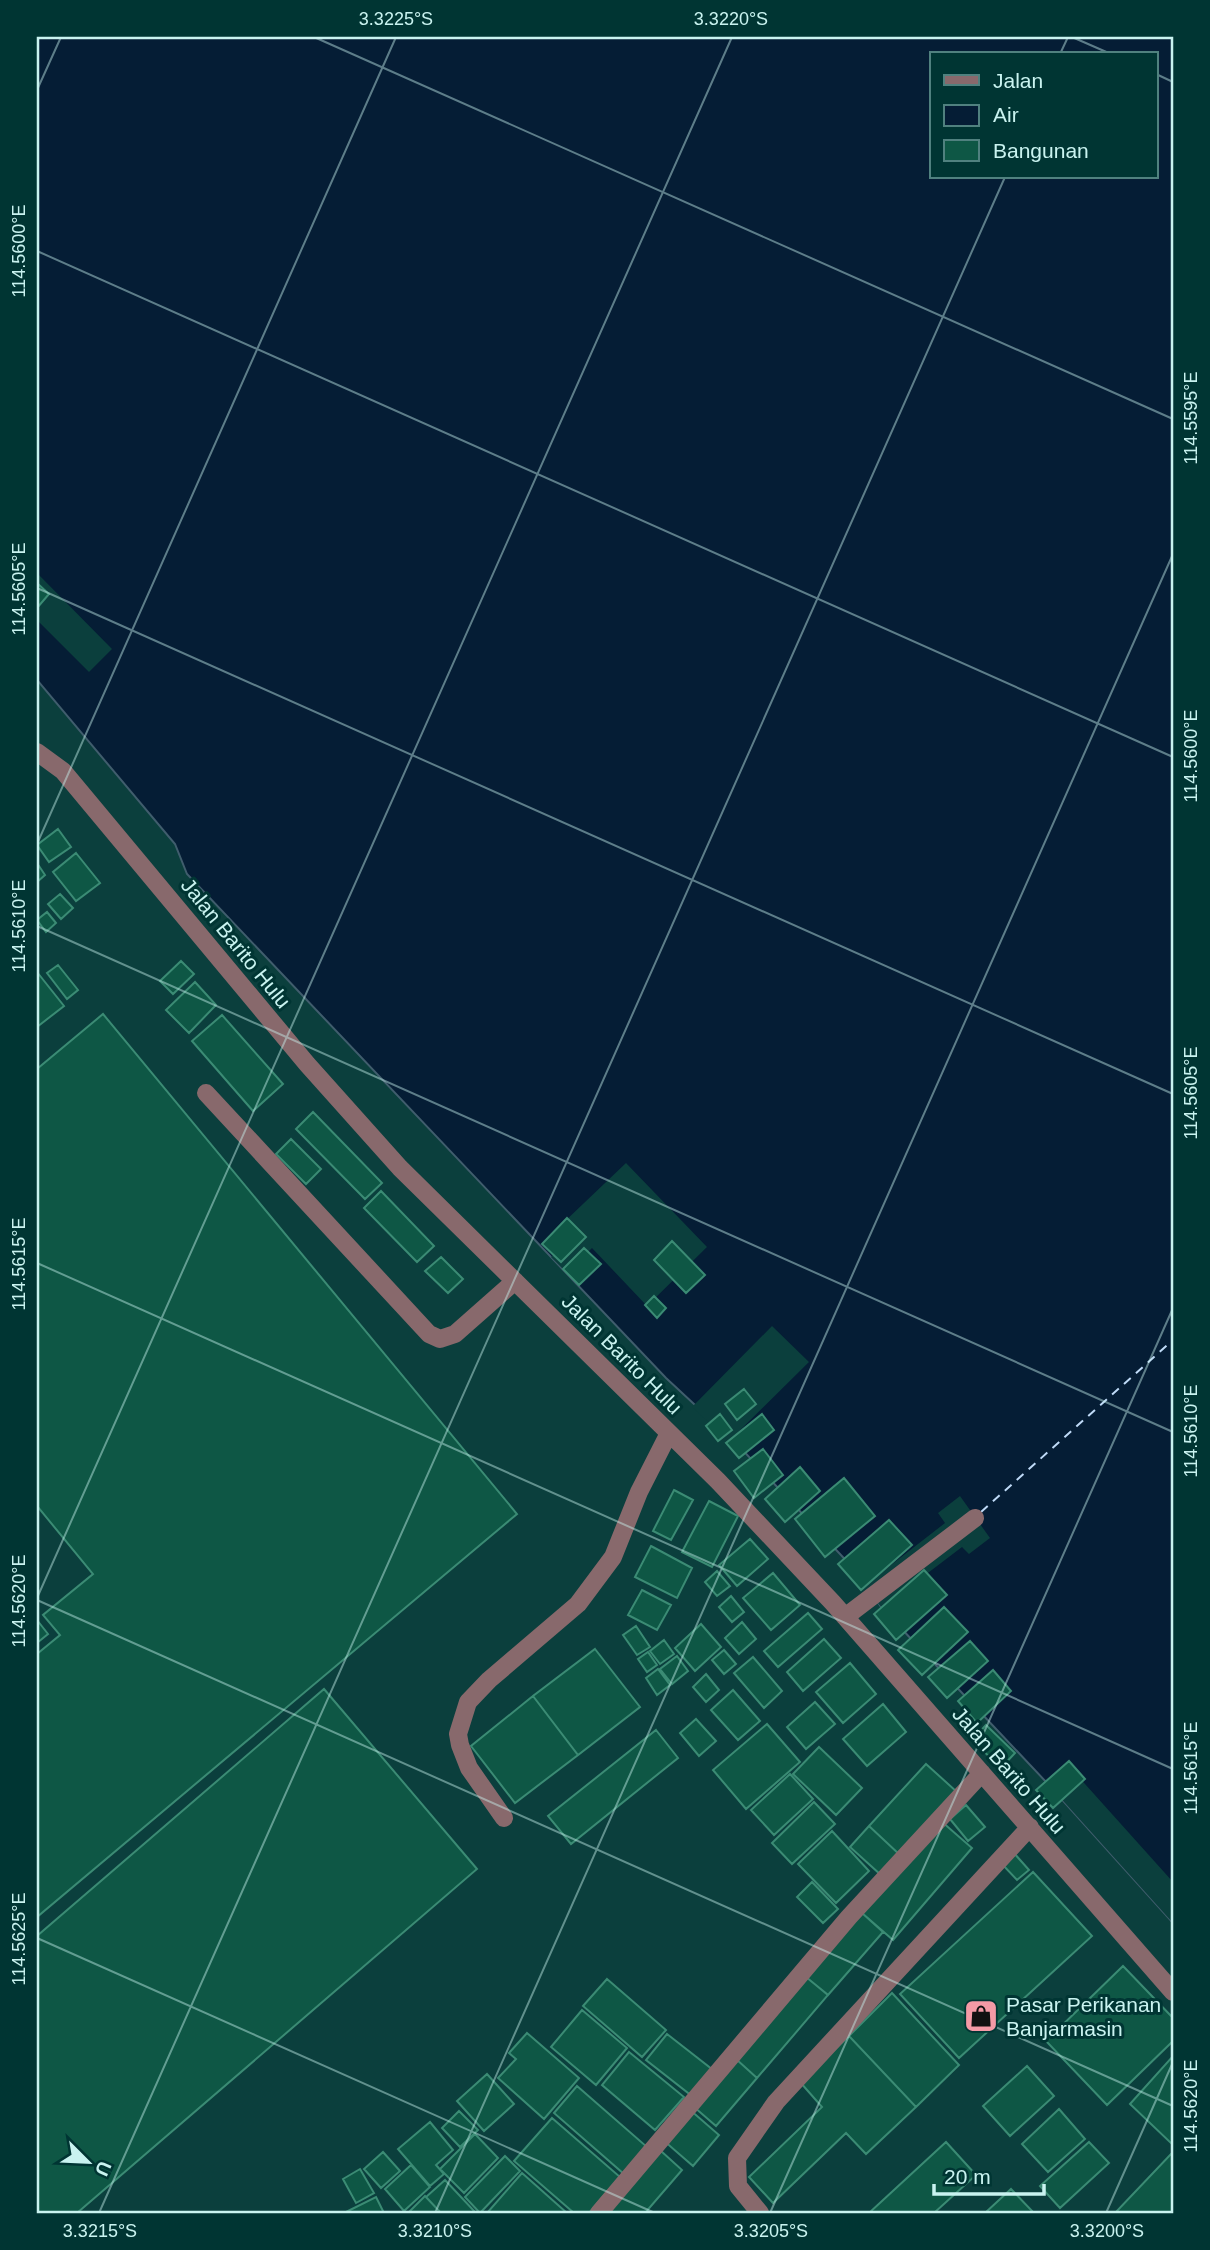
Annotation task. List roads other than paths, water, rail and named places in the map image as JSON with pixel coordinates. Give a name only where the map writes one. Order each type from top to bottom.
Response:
[{"type":"street","name":"Jalan Barito Hulu","points":[[37,752],[64,771],[307,1064],[400,1168],[718,1481],[845,1617],[1173,1992]]},
{"type":"street","points":[[206,1093],[429,1334],[440,1339],[455,1334],[515,1281]]},
{"type":"street","points":[[504,1818],[469,1768],[460,1745],[458,1734],[468,1702],[489,1680],[578,1604],[599,1576],[613,1557],[639,1492],[669,1433]]},
{"type":"street","points":[[845,1617],[975,1517]]},
{"type":"street","points":[[599,2213],[849,1917],[982,1773]]},
{"type":"street","points":[[760,2213],[738,2186],[737,2158],[776,2102],[1030,1827]]},
{"type":"water","points":[[37,37],[1173,37],[1173,1923],[1048,1784],[882,1608],[854,1569],[737,1444],[666,1378],[187,874],[175,844],[37,680]]},
{"type":"place","name":"Pasar Perikanan Banjarmasin","points":[[981,2016]]}]
